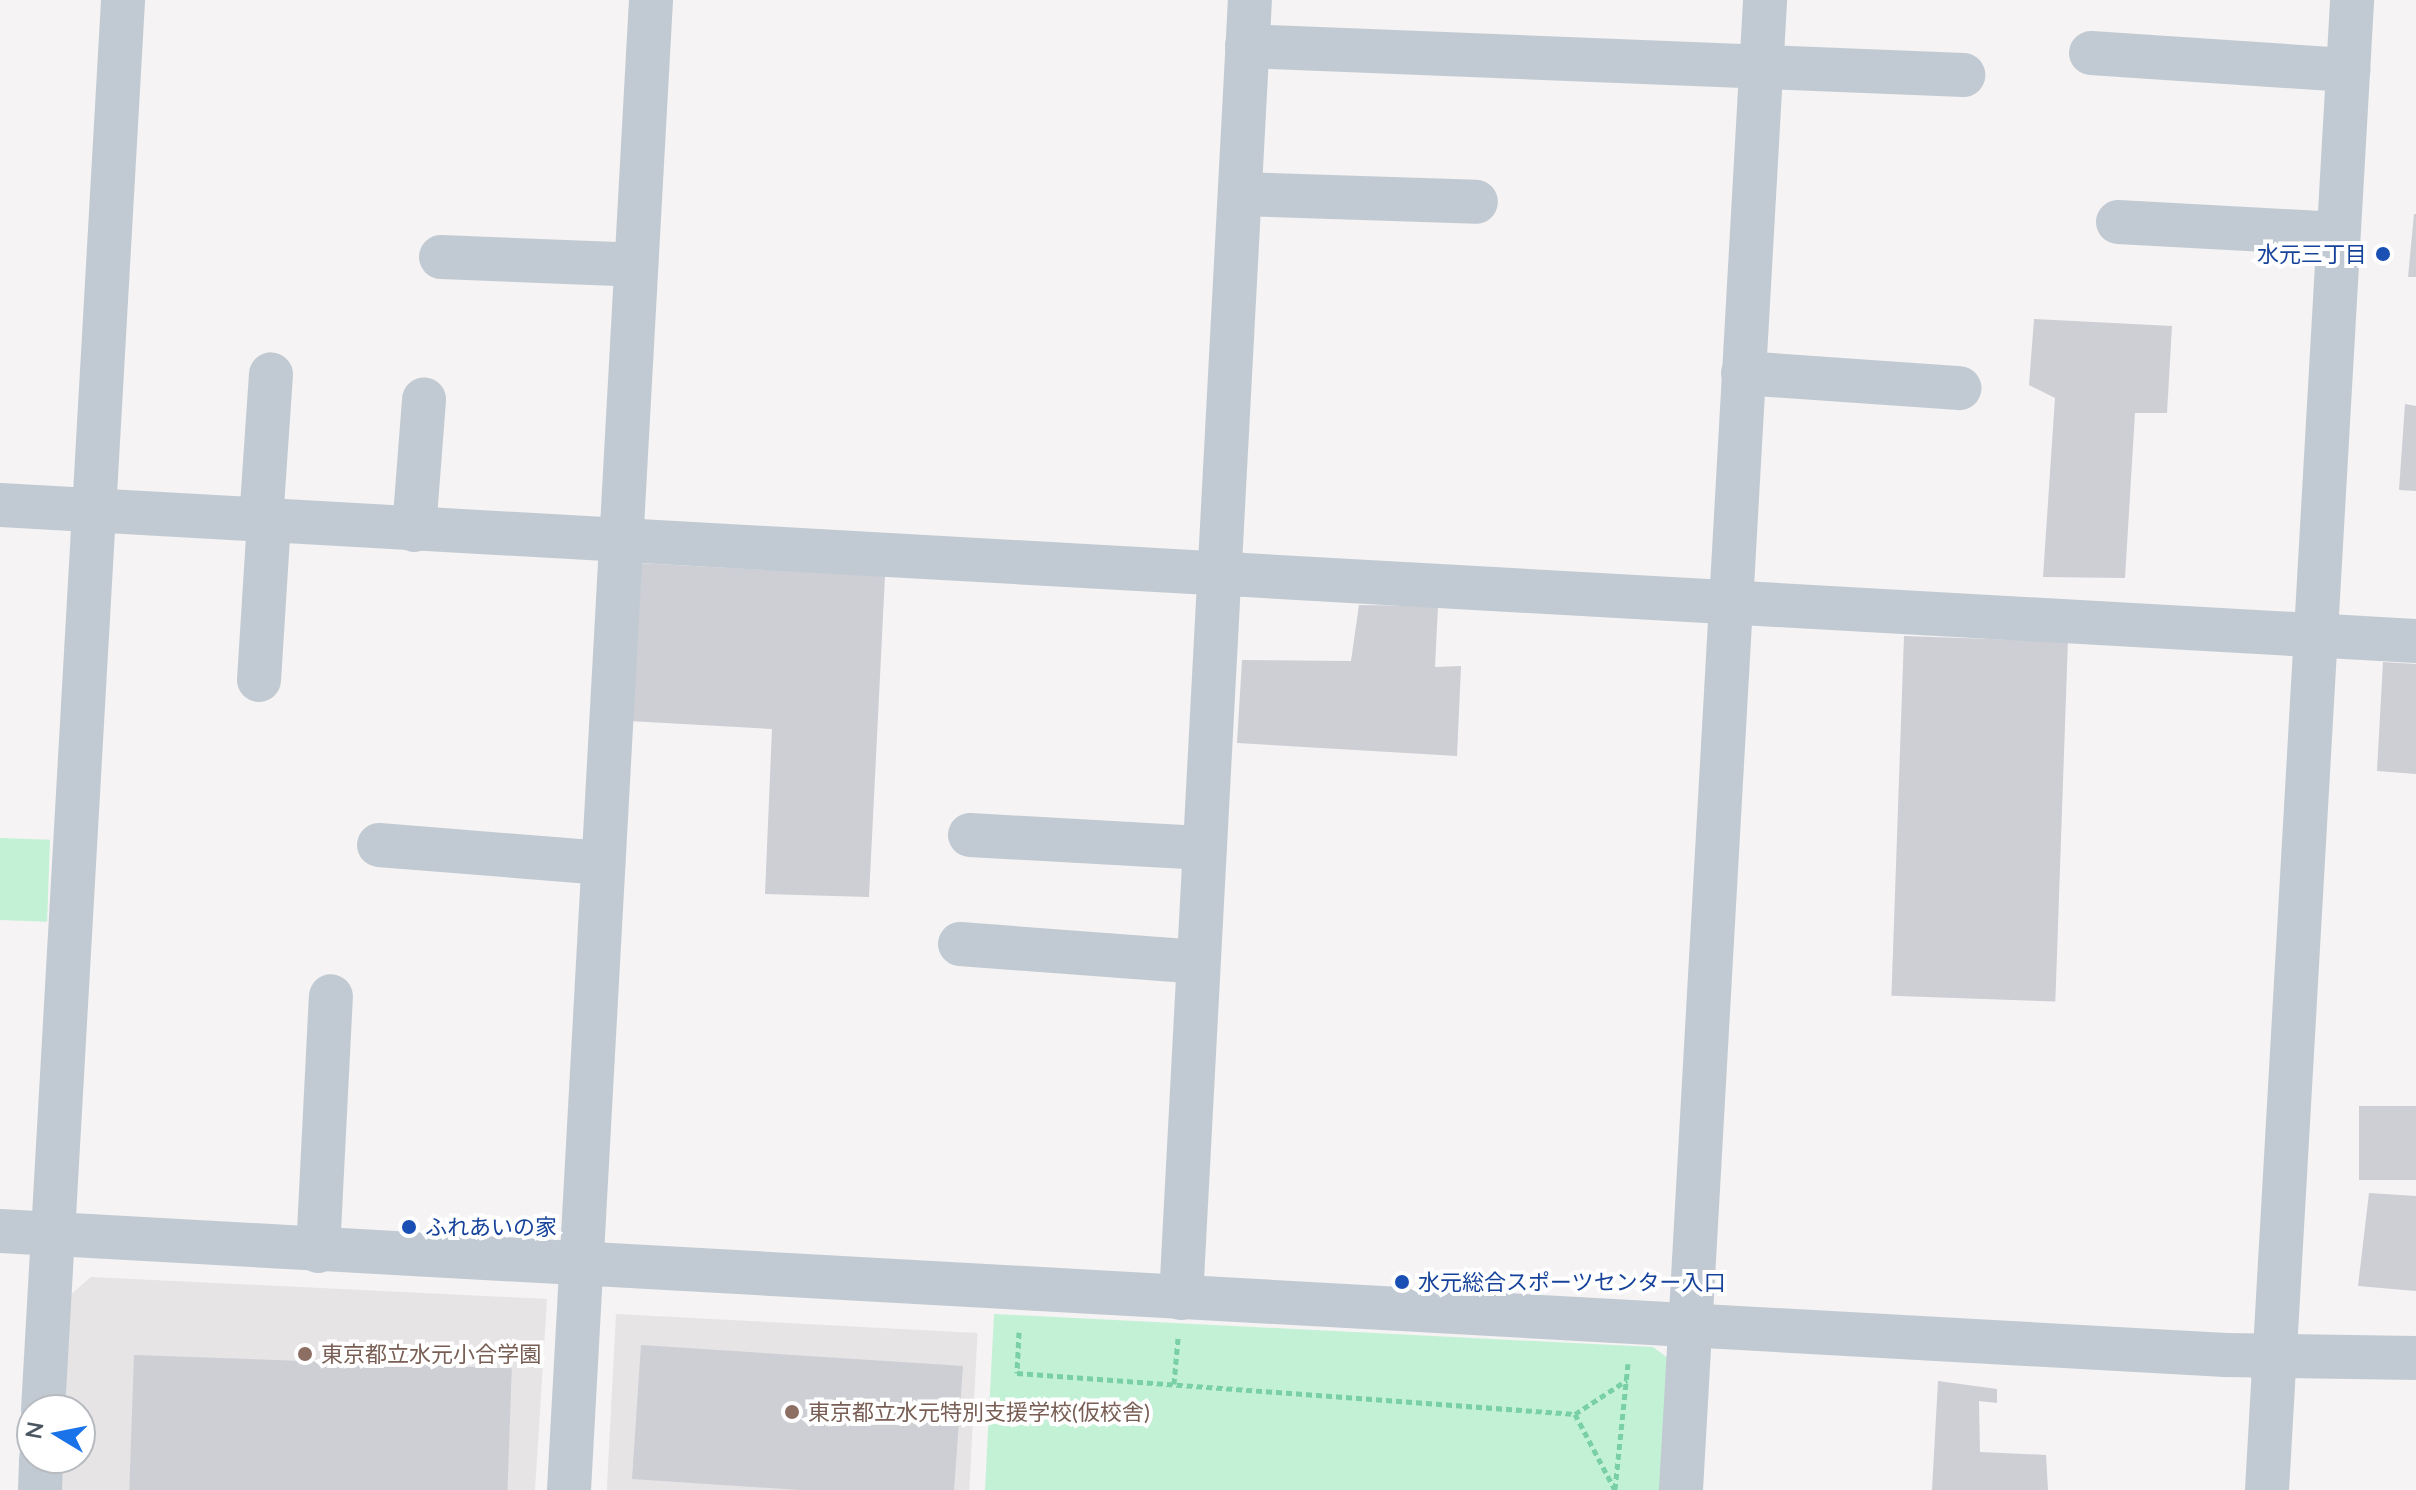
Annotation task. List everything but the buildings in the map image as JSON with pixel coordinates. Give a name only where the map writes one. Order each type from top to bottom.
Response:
[{"type":"street","points":[[44,1394],[50,1234],[123,0]]},
{"type":"street","points":[[569,1490],[651,0]]},
{"type":"street","points":[[1181,1298],[1250,0]]},
{"type":"street","points":[[1681,1490],[1765,0]]},
{"type":"street","points":[[2267,1490],[2352,0]]},
{"type":"street","points":[[1247,46],[1963,75]]},
{"type":"street","points":[[2091,53],[2348,70]]},
{"type":"street","points":[[1240,194],[1476,202]]},
{"type":"street","points":[[2118,222],[2338,234]]},
{"type":"street","points":[[441,257],[636,265]]},
{"type":"street","points":[[1743,373],[1959,388]]},
{"type":"street","points":[[259,680],[271,374]]},
{"type":"street","points":[[414,530],[424,399]]},
{"type":"street","points":[[0,505],[2416,641]]},
{"type":"street","points":[[970,835],[1205,848]]},
{"type":"street","points":[[379,845],[603,863]]},
{"type":"street","points":[[960,944],[1198,962]]},
{"type":"street","points":[[318,1251],[331,996]]},
{"type":"street","points":[[0,1231],[2273,1357],[2327,1353],[2416,1358]]},
{"type":"path","points":[[1021,1289],[1017,1373],[1575,1414],[1627,1380]]},
{"type":"path","points":[[1615,1490],[1630,1323]]},
{"type":"path","points":[[1575,1414],[1615,1490]]},
{"type":"shaded area","name":"東京都立水元小合学園","points":[[91,1277],[547,1299],[535,1490],[60,1490],[60,1474],[96,1474],[96,1394],[65,1394],[69,1296]]},
{"type":"shaded area","name":"東京都立水元特別支援学校(仮校舎)","points":[[616,1314],[978,1333],[969,1490],[607,1490]]},
{"type":"green space","points":[[0,838],[50,840],[47,922],[0,920]]},
{"type":"green space","points":[[994,1314],[1653,1347],[1668,1358],[1660,1490],[985,1490]]},
{"type":"place","name":"水元三丁目","points":[[2383,254]]},
{"type":"place","name":"ふれあいの家","points":[[409,1227]]},
{"type":"place","name":"水元総合スポーツセンター入口","points":[[1402,1282]]},
{"type":"place","name":"東京都立水元小合学園","points":[[305,1354]]},
{"type":"place","name":"東京都立水元特別支援学校(仮校舎)","points":[[792,1412]]}]
